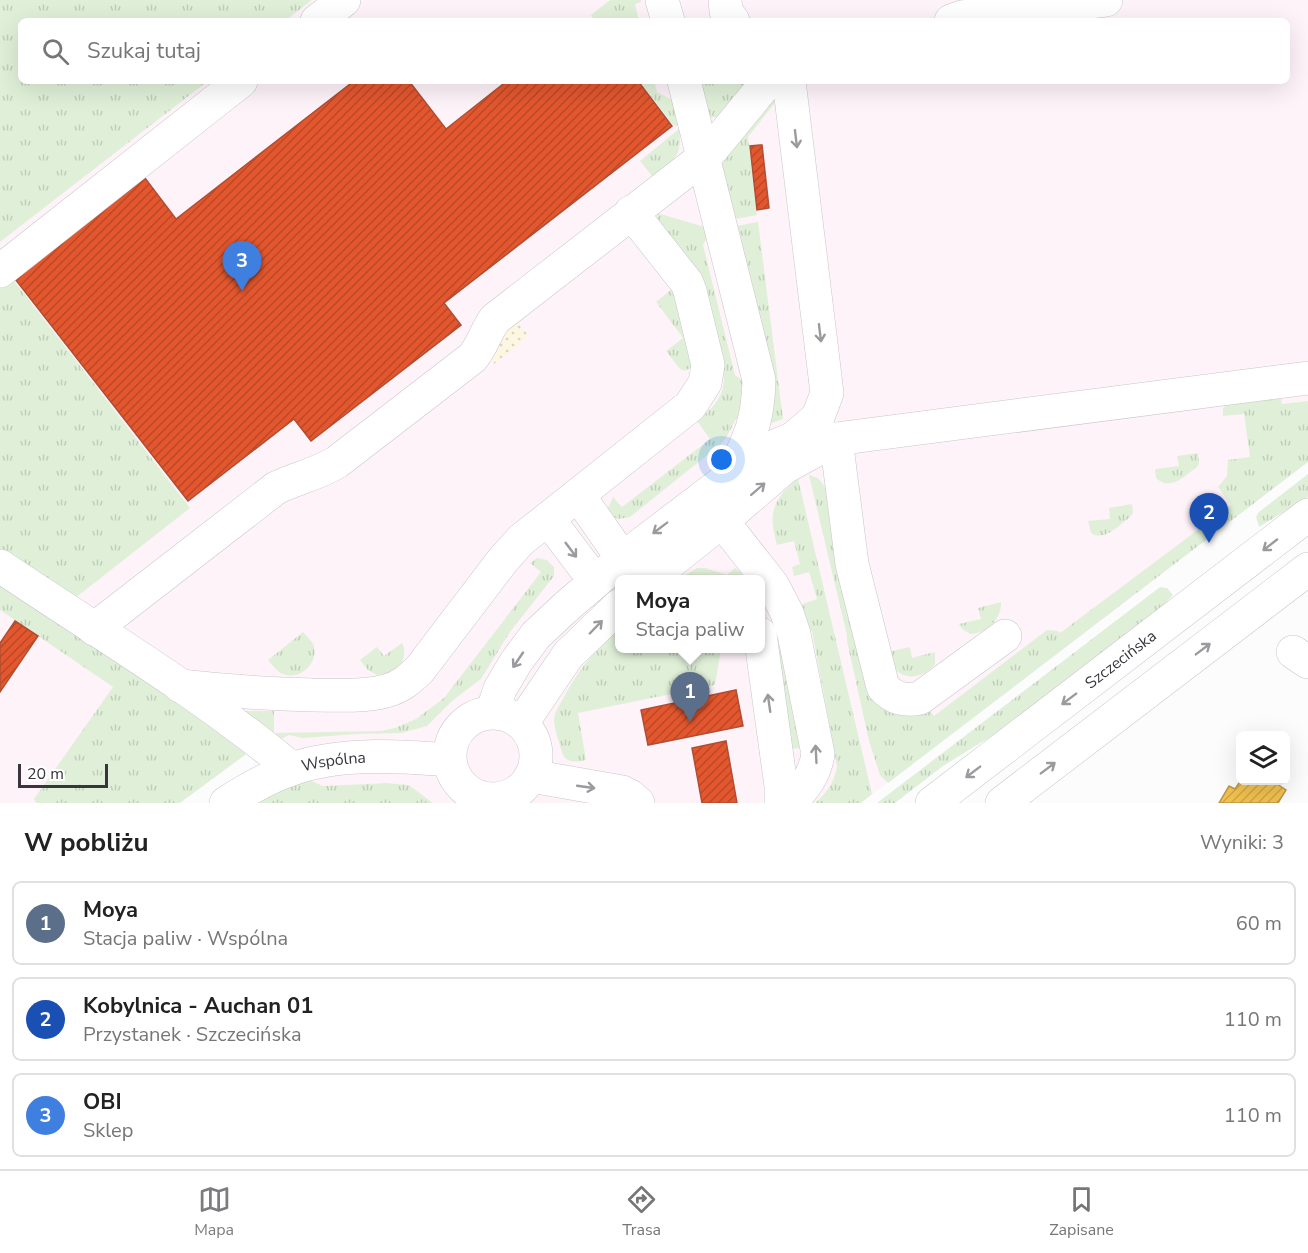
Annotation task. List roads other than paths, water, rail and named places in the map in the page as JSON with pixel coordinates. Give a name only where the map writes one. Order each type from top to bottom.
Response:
[{"type":"main road","points":[[321,18],[344,0]]},
{"type":"main road","points":[[662,0],[667,18]]},
{"type":"main road","points":[[725,0],[726,11],[731,18]]},
{"type":"main road","points":[[959,18],[1106,0]]},
{"type":"main road","points":[[0,271],[237,84]]},
{"type":"main road","points":[[652,575],[710,510],[730,477],[752,431],[759,406],[759,380],[685,84]]},
{"type":"main road","points":[[94,629],[276,488],[325,470],[361,445],[472,358],[495,319],[704,157],[765,84]]},
{"type":"main road","points":[[789,84],[827,393],[818,417],[794,438]]},
{"type":"main road","points":[[180,686],[235,692],[338,695],[385,691],[399,686],[420,669],[503,560],[521,540],[684,412],[699,394],[708,373],[693,300],[687,284],[631,212]]},
{"type":"main road","points":[[730,477],[764,451],[806,435],[836,439],[1308,378]]},
{"type":"main road","points":[[507,718],[500,689],[516,662],[536,635],[595,581],[630,569],[710,510],[836,439]]},
{"type":"main road","points":[[836,439],[852,564],[883,687],[894,697],[904,700],[920,698],[1005,636]]},
{"type":"main road","points":[[579,496],[630,569]]},
{"type":"main road","points":[[710,510],[759,573]]},
{"type":"main road","name":"Szczecińska","points":[[932,803],[1308,515]]},
{"type":"main road","points":[[548,519],[595,581]]},
{"type":"main road","points":[[0,566],[180,686],[292,769]]},
{"type":"main road","points":[[1002,803],[1308,570]]},
{"type":"main road","points":[[765,579],[773,586],[788,613],[818,754],[817,766],[812,776],[790,803]]},
{"type":"main road","points":[[507,718],[615,610]]},
{"type":"main road","points":[[763,653],[781,786],[781,803]]},
{"type":"main road","points":[[522,790],[536,763],[536,748],[531,734],[507,718],[478,715],[465,722],[456,732],[450,746],[449,760],[458,781],[476,799],[503,798],[522,790],[622,792],[638,803]]},
{"type":"main road","name":"Wspólna","points":[[226,803],[248,789],[292,769],[322,762],[409,756],[449,760]]},
{"type":"place","name":"OBI","points":[[242,291]]},
{"type":"place","name":"Kobylnica - Auchan 01","points":[[1209,543]]},
{"type":"place","name":"Moya","points":[[690,722]]}]
